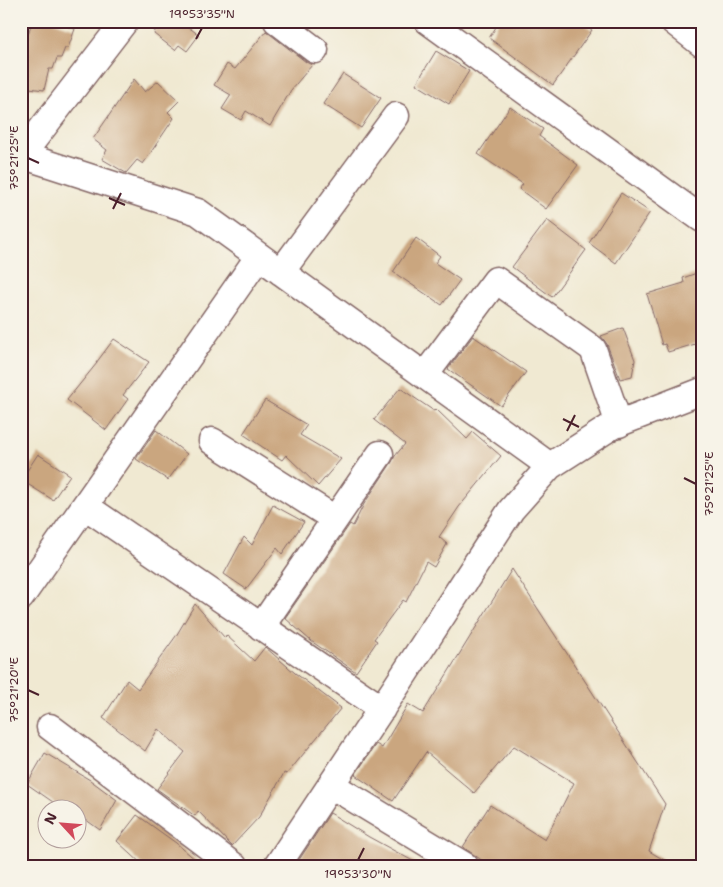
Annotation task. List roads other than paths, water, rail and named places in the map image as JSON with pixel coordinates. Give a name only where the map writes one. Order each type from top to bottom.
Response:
[{"type":"street","points":[[277,21],[315,50]]},
{"type":"street","points":[[428,21],[702,219]]},
{"type":"street","points":[[673,21],[702,44]]},
{"type":"street","points":[[112,26],[21,155],[198,212],[550,466]]},
{"type":"street","points":[[281,272],[396,116]]},
{"type":"street","points":[[21,597],[259,256]]},
{"type":"street","points":[[425,376],[496,280],[593,348],[619,424]]},
{"type":"street","points":[[277,866],[382,709],[511,510],[550,466],[612,426],[702,391]]},
{"type":"street","points":[[212,441],[335,519]]},
{"type":"street","points":[[262,627],[380,454]]},
{"type":"street","points":[[85,506],[382,709]]},
{"type":"street","points":[[50,727],[234,866]]},
{"type":"street","points":[[331,785],[452,862]]}]
